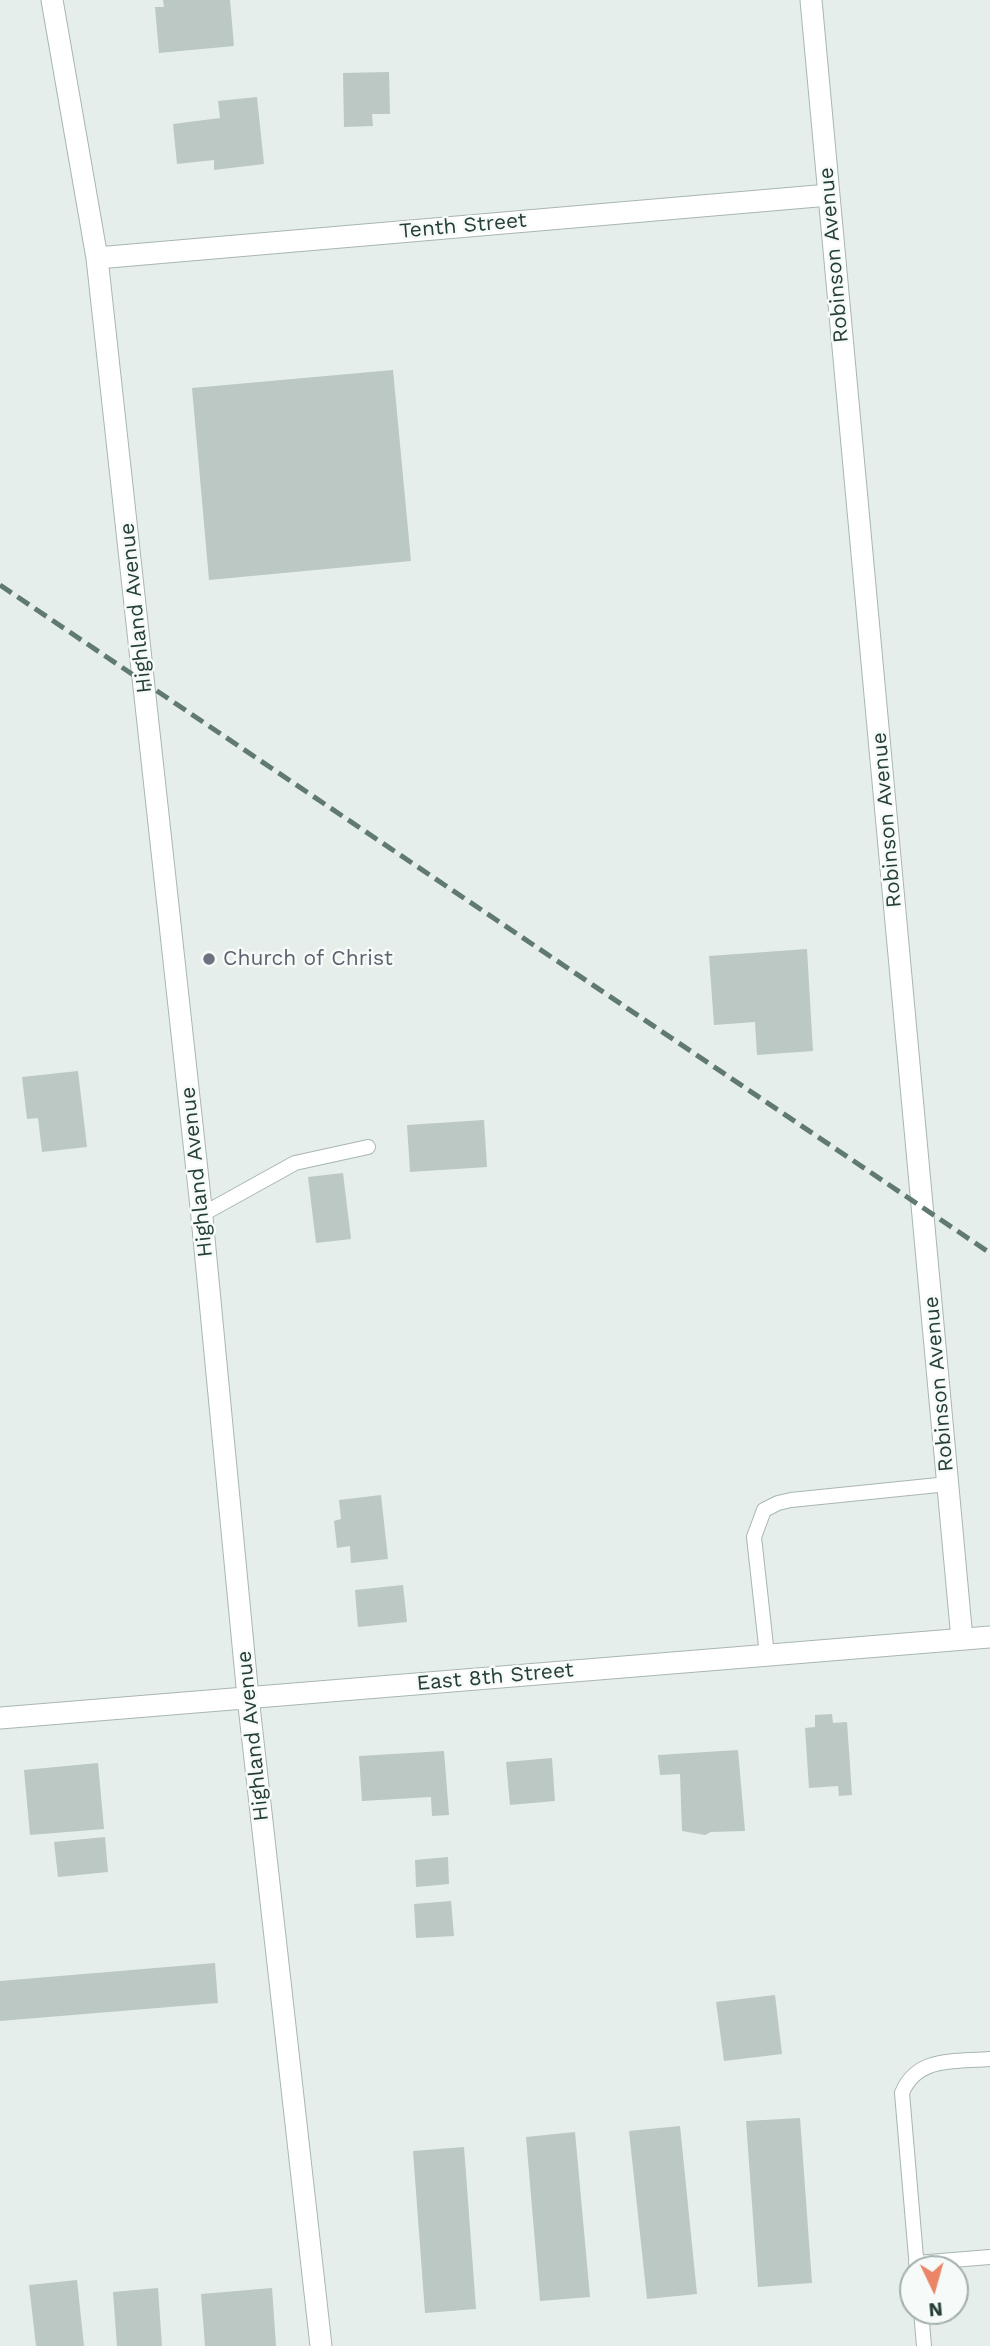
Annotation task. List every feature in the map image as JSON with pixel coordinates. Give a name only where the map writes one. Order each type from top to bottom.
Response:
[{"type":"street","name":"Highland Avenue","points":[[52,0],[97,258],[201,1215],[248,1697],[321,2346]]},
{"type":"street","name":"Robinson Avenue","points":[[811,0],[962,1639]]},
{"type":"street","name":"Tenth Street","points":[[97,258],[829,195]]},
{"type":"street","name":"East 8th Street","points":[[0,1718],[990,1637]]},
{"type":"lane","points":[[201,1215],[295,1163],[368,1146]]},
{"type":"lane","points":[[767,1655],[754,1536],[764,1510],[791,1500],[948,1484]]},
{"type":"lane","points":[[916,2255],[902,2093],[914,2073],[927,2065],[990,2059]]},
{"type":"lane","points":[[969,2260],[990,2257]]},
{"type":"lane","points":[[922,2325],[924,2346]]},
{"type":"building","points":[[163,0],[230,0],[234,46],[159,53],[155,7],[164,7]]},
{"type":"building","points":[[389,72],[390,114],[372,114],[373,126],[344,127],[343,73]]},
{"type":"building","points":[[257,97],[264,164],[214,170],[214,160],[177,164],[173,124],[220,118],[218,101]]},
{"type":"building","points":[[393,370],[411,561],[209,580],[192,388]]},
{"type":"building","points":[[807,949],[813,1051],[757,1055],[755,1022],[714,1025],[709,956]]},
{"type":"building","points":[[78,1071],[87,1147],[42,1152],[38,1118],[27,1119],[22,1077]]},
{"type":"building","points":[[484,1120],[487,1167],[410,1172],[407,1125]]},
{"type":"building","points":[[343,1173],[351,1239],[316,1243],[308,1177]]},
{"type":"building","points":[[381,1495],[388,1559],[351,1563],[350,1546],[337,1548],[334,1521],[341,1519],[339,1500]]},
{"type":"building","points":[[403,1585],[407,1622],[358,1627],[355,1590]]},
{"type":"building","points":[[832,1714],[833,1723],[847,1722],[852,1795],[839,1796],[838,1786],[809,1788],[805,1728],[815,1727],[815,1715]]},
{"type":"building","points":[[738,1750],[745,1831],[711,1832],[705,1835],[682,1831],[680,1774],[660,1775],[658,1755]]},
{"type":"building","points":[[444,1751],[449,1815],[432,1816],[431,1797],[362,1801],[359,1756]]},
{"type":"building","points":[[552,1758],[555,1801],[510,1805],[506,1762]]},
{"type":"building","points":[[98,1763],[104,1829],[30,1835],[24,1770]]},
{"type":"building","points":[[105,1837],[108,1872],[58,1877],[54,1842]]},
{"type":"building","points":[[448,1857],[449,1884],[416,1887],[415,1860]]},
{"type":"building","points":[[451,1901],[454,1936],[416,1938],[414,1904]]},
{"type":"building","points":[[215,1963],[218,2003],[0,2021],[0,1981]]},
{"type":"building","points":[[775,1995],[782,2054],[724,2061],[716,2002]]},
{"type":"building","points":[[800,2118],[812,2283],[758,2287],[746,2121]]},
{"type":"building","points":[[680,2126],[697,2294],[647,2299],[629,2131]]},
{"type":"building","points":[[575,2132],[590,2297],[540,2301],[526,2137]]},
{"type":"building","points":[[464,2147],[476,2309],[425,2313],[413,2151]]},
{"type":"building","points":[[77,2280],[84,2346],[36,2346],[29,2285]]},
{"type":"building","points":[[158,2288],[162,2346],[117,2346],[113,2292]]},
{"type":"building","points":[[272,2288],[276,2346],[205,2346],[201,2294]]},
{"type":"railway","points":[[0,585],[990,1253]]},
{"type":"place","name":"Church of Christ","points":[[209,959]]}]
